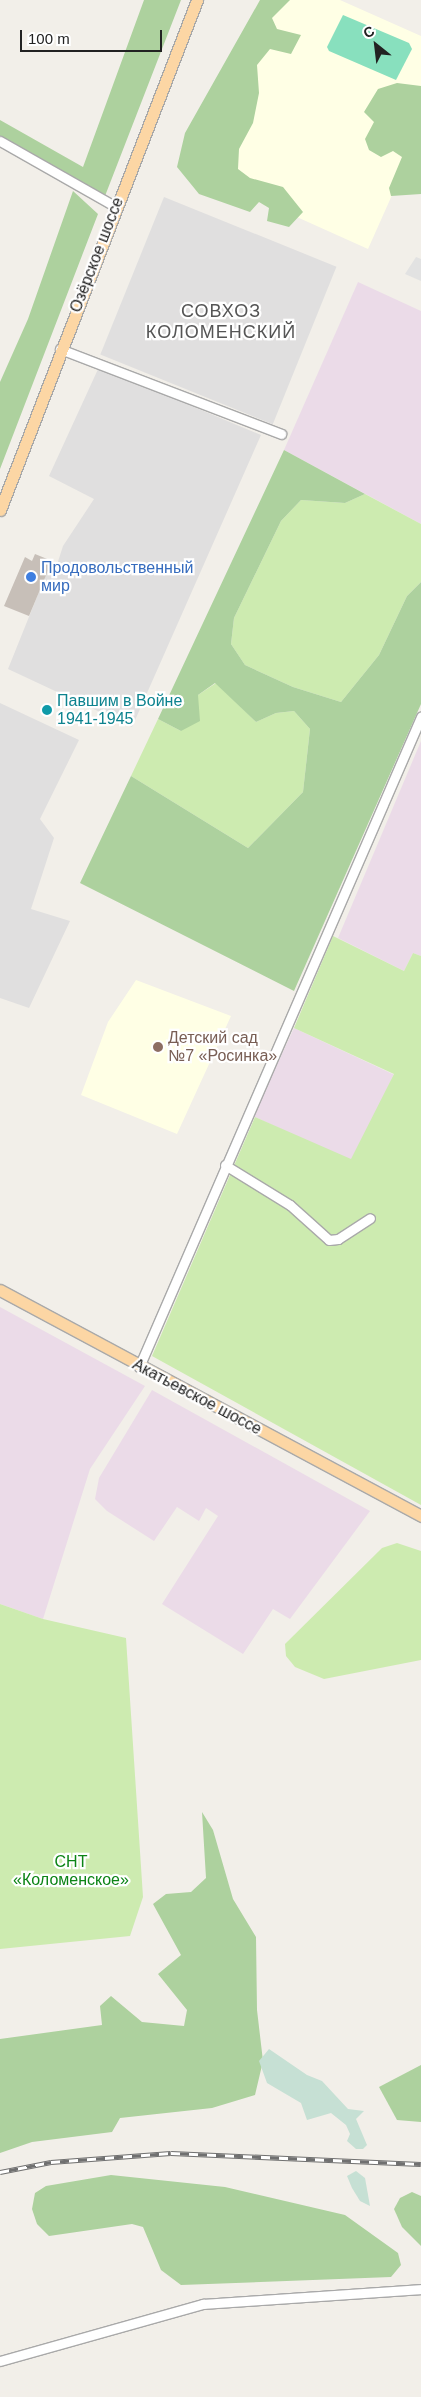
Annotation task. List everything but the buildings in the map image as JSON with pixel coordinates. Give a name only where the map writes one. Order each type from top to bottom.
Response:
[{"type":"main road","name":"Озёрское шоссе","points":[[0,510],[60,349],[197,0]]},
{"type":"main road","name":"Акатьевское шоссе","points":[[0,1290],[259,1432],[282,1439],[421,1516]]},
{"type":"street","points":[[0,141],[116,207]]},
{"type":"street","points":[[60,349],[281,434]]},
{"type":"street","points":[[139,1367],[421,717]]},
{"type":"street","points":[[225,1166],[290,1205],[329,1240],[338,1239],[370,1218]]},
{"type":"street","points":[[0,2361],[203,2304],[421,2289]]},
{"type":"shaded area","points":[[280,0],[340,0],[421,36],[421,130],[368,249],[201,174]]},
{"type":"shaded area","points":[[164,197],[336,267],[273,424],[100,355]]},
{"type":"shaded area","points":[[416,257],[421,259],[421,281],[405,274]]},
{"type":"shaded area","points":[[358,282],[421,311],[421,524],[284,450]]},
{"type":"shaded area","points":[[99,367],[261,435],[132,727],[8,669],[47,572],[54,574],[63,546],[94,499],[49,476]]},
{"type":"shaded area","points":[[0,703],[79,740],[40,819],[54,838],[31,909],[70,921],[29,1008],[0,998]]},
{"type":"shaded area","points":[[421,741],[421,956],[413,953],[404,971],[338,938]]},
{"type":"shaded area","name":"Детский сад №7 «Росинка»","points":[[136,980],[231,1016],[177,1134],[81,1095],[108,1022]]},
{"type":"shaded area","points":[[294,1028],[394,1074],[353,1162],[253,1116]]},
{"type":"shaded area","points":[[0,1307],[145,1386],[90,1469],[43,1619],[0,1604]]},
{"type":"shaded area","points":[[152,1390],[370,1511],[290,1619],[273,1609],[243,1654],[162,1604],[218,1516],[206,1508],[199,1521],[177,1507],[154,1541],[107,1511],[95,1499],[99,1478]]},
{"type":"shaded area","points":[[269,2049],[307,2075],[322,2081],[348,2109],[364,2111],[356,2119],[367,2145],[363,2149],[356,2149],[347,2141],[350,2134],[346,2125],[331,2113],[307,2120],[301,2103],[267,2083],[259,2061]]},
{"type":"shaded area","points":[[356,2171],[365,2178],[370,2206],[360,2201],[347,2176]]},
{"type":"green space","points":[[144,0],[181,0],[105,196],[0,138],[0,120],[83,167]]},
{"type":"green space","points":[[260,0],[290,0],[272,18],[277,29],[301,35],[291,54],[270,49],[257,65],[259,93],[253,123],[239,149],[238,169],[250,178],[283,187],[303,212],[289,227],[267,221],[269,208],[259,202],[250,212],[199,194],[177,167],[185,133]]},
{"type":"green space","points":[[343,15],[409,43],[412,49],[396,80],[329,51],[327,47]]},
{"type":"green space","points":[[397,83],[421,86],[421,194],[391,196],[389,188],[402,157],[393,151],[381,157],[369,150],[365,139],[374,122],[364,112],[378,89]]},
{"type":"green space","points":[[73,191],[98,214],[0,469],[0,382],[28,319]]},
{"type":"green space","points":[[284,450],[365,494],[345,503],[301,500],[281,521],[234,618],[231,644],[245,665],[293,687],[341,702],[379,655],[407,596],[421,582],[421,704],[294,991],[80,883],[131,776],[248,848],[303,792],[310,729],[294,711],[276,713],[256,722],[215,683],[198,695],[200,721],[181,731],[158,719]]},
{"type":"green space","points":[[365,494],[421,524],[421,582],[407,596],[379,655],[341,702],[293,687],[245,665],[231,644],[234,618],[281,521],[301,500],[345,503]]},
{"type":"green space","points":[[216,683],[256,722],[276,713],[294,711],[310,729],[303,792],[248,848],[131,776],[158,719],[181,731],[198,695]]},
{"type":"green space","points":[[333,936],[404,971],[413,953],[421,956],[421,1505],[152,1356],[255,1117],[351,1159],[394,1074],[294,1028]]},
{"type":"green space","points":[[397,1543],[421,1551],[421,1660],[324,1679],[295,1667],[286,1656],[285,1644],[382,1548]]},
{"type":"green space","name":"СНТ «Коломенское»","points":[[0,1604],[43,1619],[126,1638],[143,1897],[130,1936],[0,1949]]},
{"type":"green space","points":[[202,1812],[213,1830],[233,1899],[256,1937],[257,2010],[263,2061],[255,2095],[212,2108],[120,2118],[112,2132],[32,2142],[0,2153],[0,2039],[102,2025],[100,2006],[111,1996],[142,2022],[184,2026],[187,2010],[158,1974],[181,1955],[153,1904],[166,1894],[191,1892],[206,1878]]},
{"type":"green space","points":[[421,2065],[421,2122],[397,2120],[379,2087]]},
{"type":"green space","points":[[111,2175],[225,2187],[345,2215],[398,2253],[401,2265],[391,2277],[181,2285],[161,2270],[143,2227],[132,2224],[49,2236],[37,2224],[32,2209],[35,2193],[46,2186]]},
{"type":"green space","points":[[412,2192],[421,2196],[421,2246],[402,2227],[394,2209],[400,2198]]},
{"type":"railway","points":[[0,2172],[51,2162],[171,2153],[421,2164]]},
{"type":"place","name":"Продовольственный мир","points":[[31,577]]},
{"type":"place","name":"Павшим в Войне 1941-1945","points":[[47,710]]},
{"type":"place","name":"Детский сад №7 «Росинка»","points":[[158,1047]]},
{"type":"district","name":"СОВХОЗ КОЛОМЕНСКИЙ","points":[[221,322]]}]
